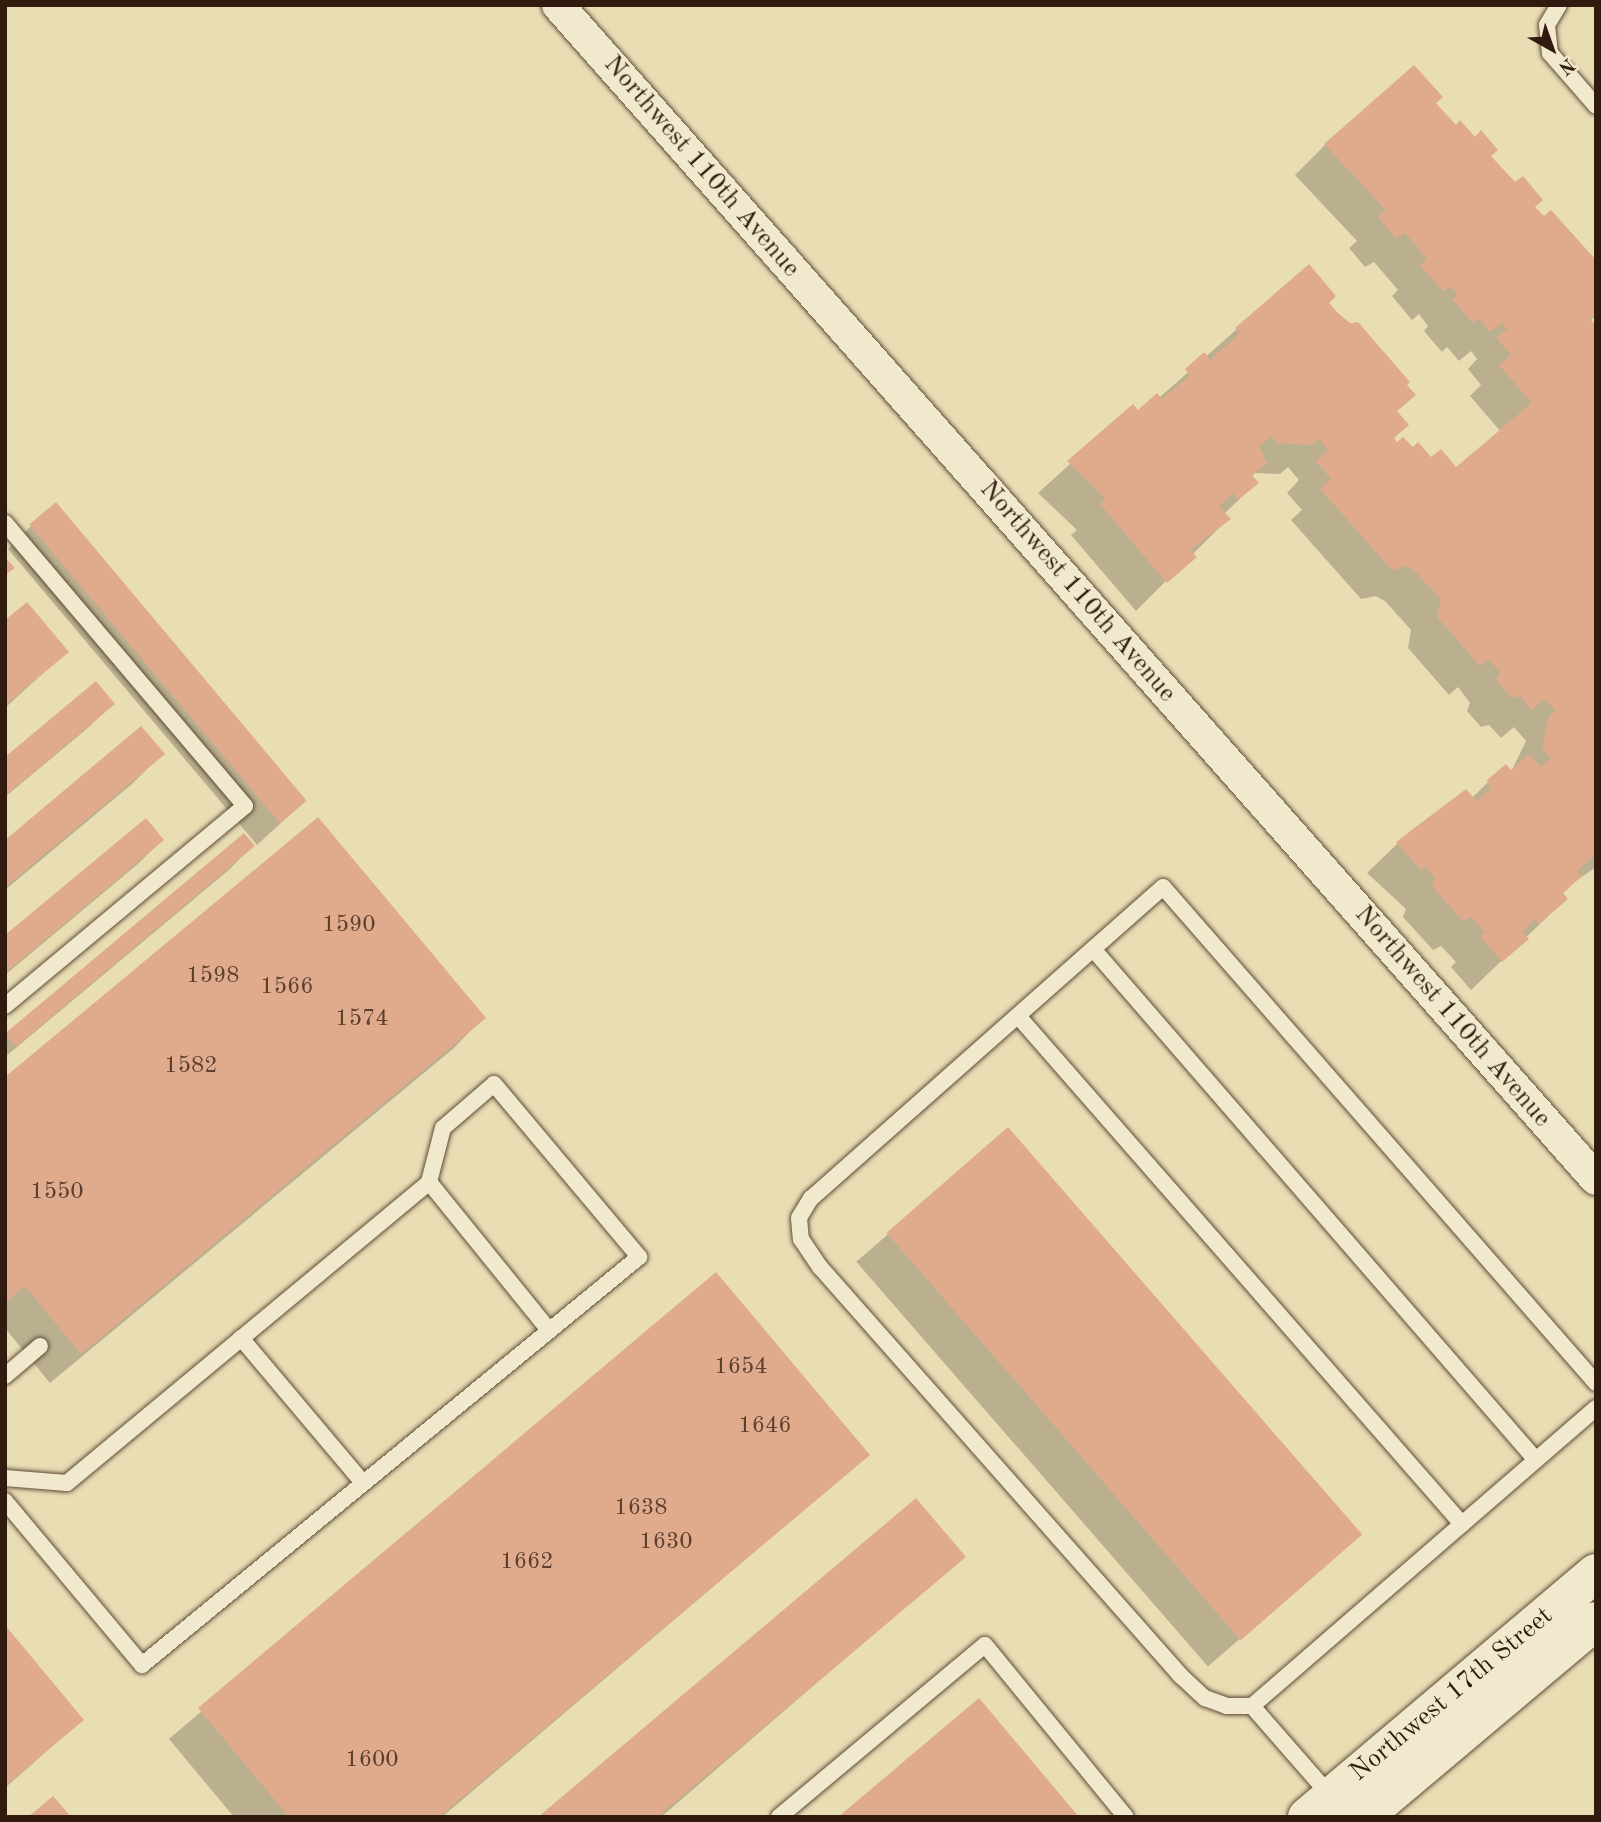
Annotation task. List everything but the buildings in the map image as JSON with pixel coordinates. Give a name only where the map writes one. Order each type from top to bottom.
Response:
[{"type":"street","name":"Northwest 110th Avenue","points":[[558,5],[1596,1179]]},
{"type":"street","name":"Northwest 17th Street","points":[[1329,1810],[1596,1573]]},
{"type":"street","name":"Northwest 17th Street","points":[[1363,1817],[1596,1621]]},
{"type":"lane","points":[[1559,5],[1547,25],[1550,53],[1596,106]]},
{"type":"lane","points":[[5,523],[245,806],[5,1006]]},
{"type":"lane","points":[[1596,1383],[1163,887],[811,1198],[799,1219],[801,1239],[820,1267],[1181,1676],[1205,1698],[1227,1706],[1252,1706],[1596,1408]]},
{"type":"lane","points":[[1093,949],[1536,1460]]},
{"type":"lane","points":[[1018,1016],[1462,1524]]},
{"type":"lane","points":[[5,1478],[66,1483],[429,1182],[443,1128],[494,1084],[639,1256],[142,1665],[5,1501]]},
{"type":"lane","points":[[429,1182],[550,1330]]},
{"type":"lane","points":[[241,1338],[363,1483]]},
{"type":"lane","points":[[5,1376],[40,1346]]},
{"type":"lane","points":[[779,1817],[985,1645],[1126,1817]]},
{"type":"lane","points":[[1252,1706],[1329,1810]]}]
